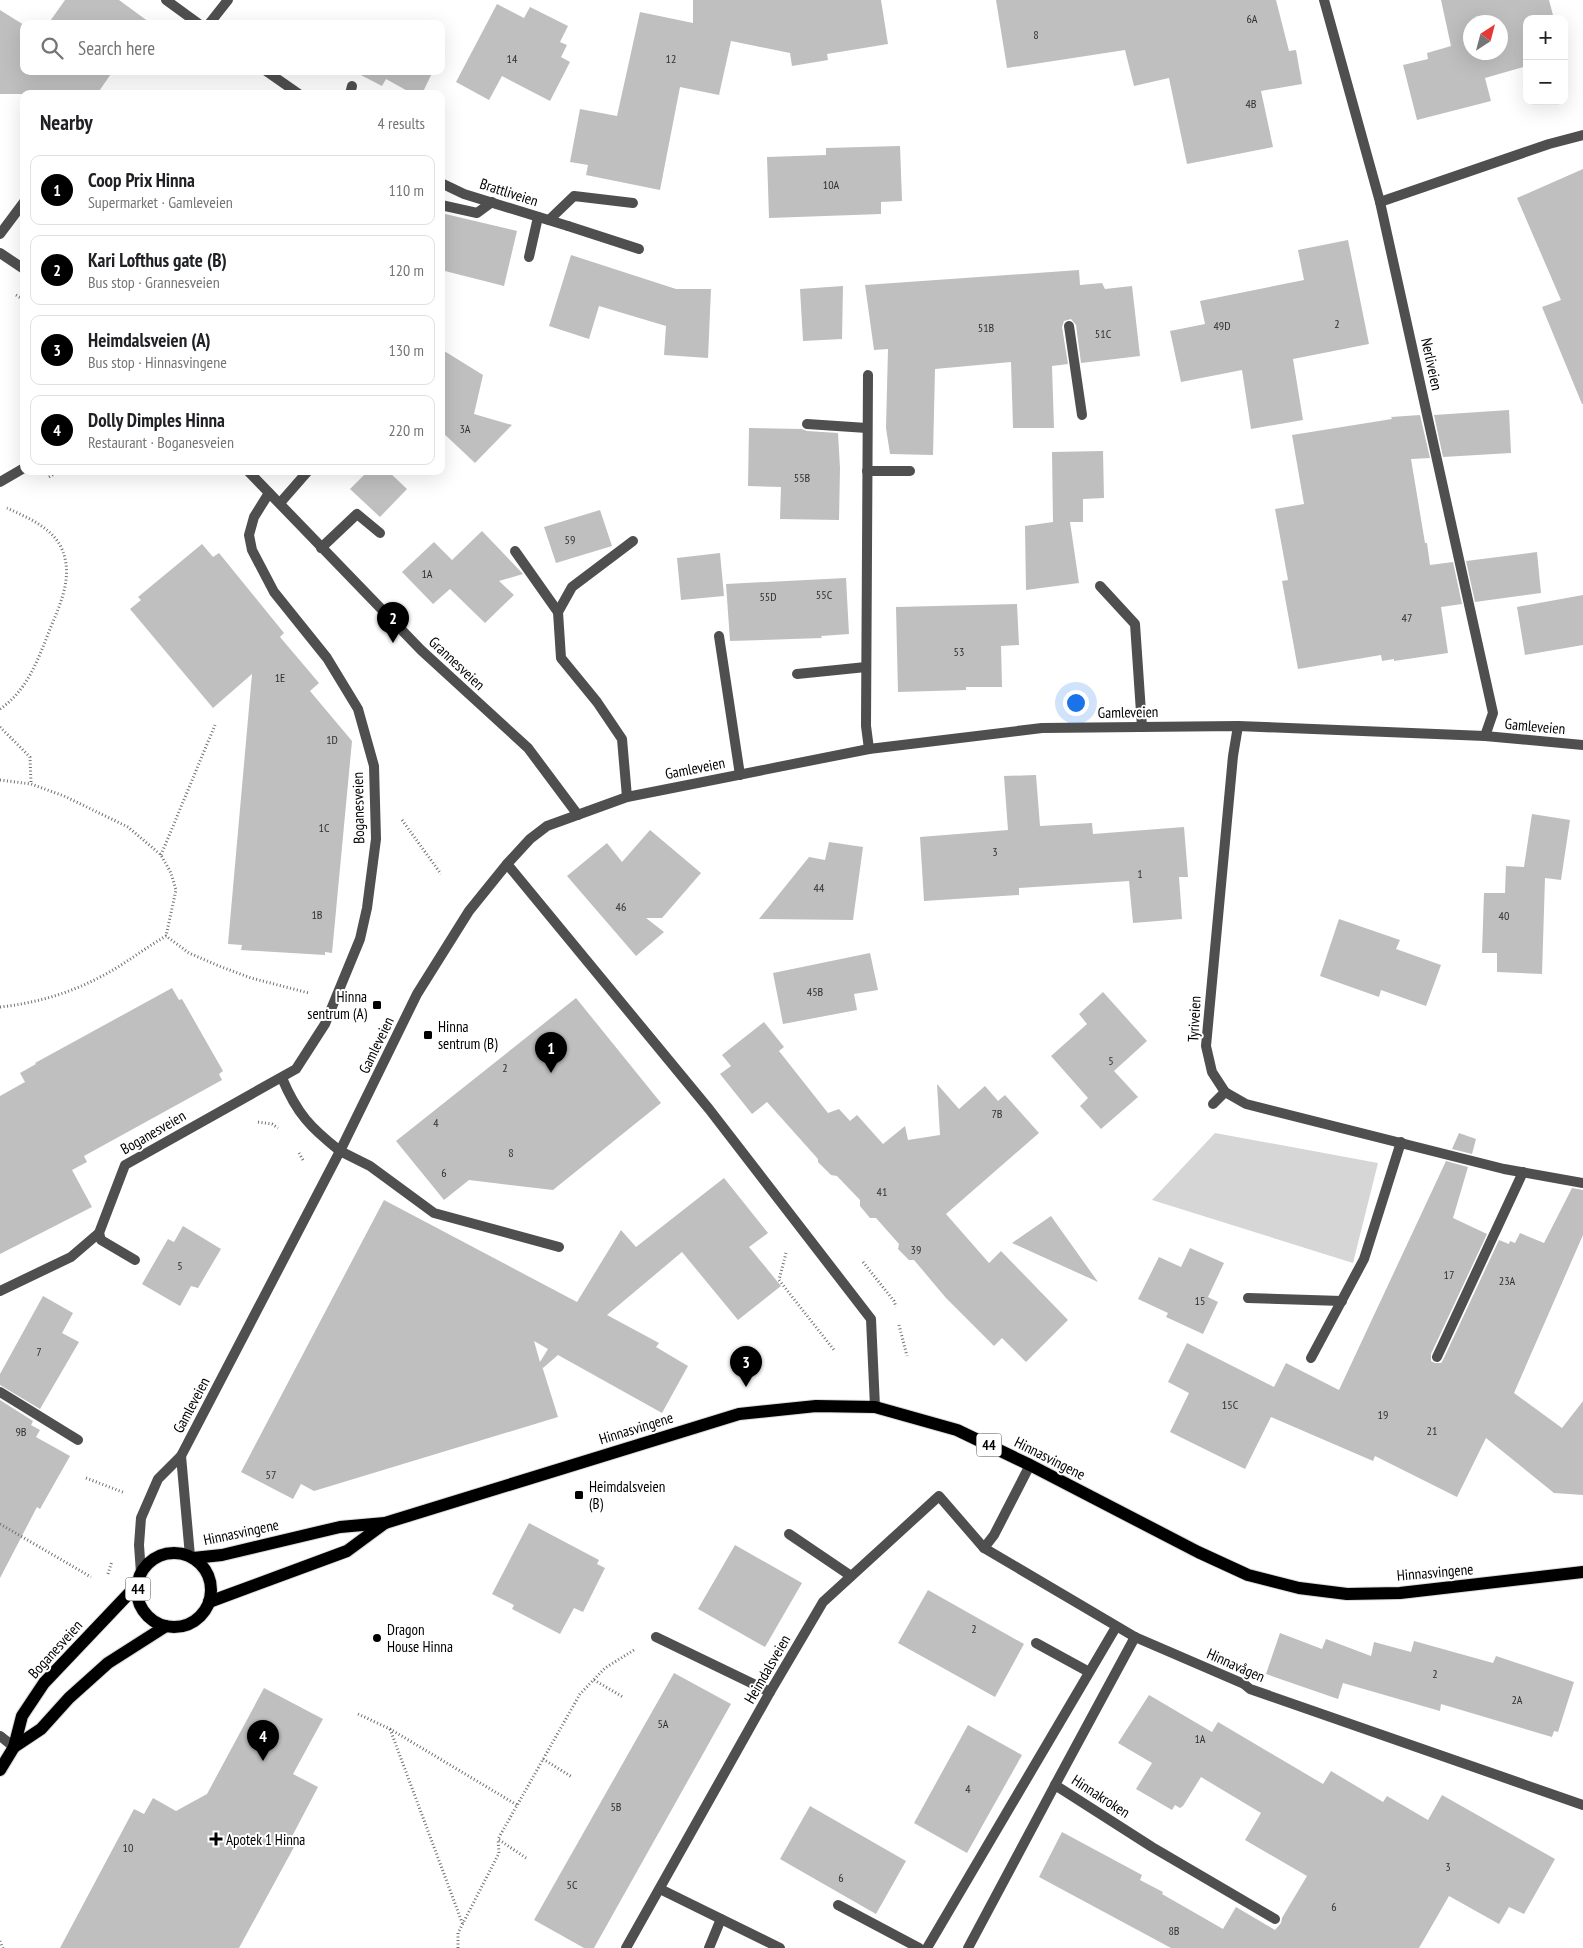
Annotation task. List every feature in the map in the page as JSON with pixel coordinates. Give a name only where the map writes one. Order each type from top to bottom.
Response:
[{"type":"main road","name":"Hinnasvingene","points":[[191,1557],[222,1555],[340,1527],[384,1523],[738,1414],[816,1406],[875,1407],[957,1430],[1030,1465],[1198,1552],[1248,1575],[1299,1588],[1348,1594],[1400,1593],[1583,1572]]},
{"type":"main road","name":"Hinnasvingene","points":[[209,1602],[347,1551],[384,1523]]},
{"type":"main road","name":"44","points":[[191,1557],[176,1553],[162,1555],[149,1562],[139,1579],[138,1598],[143,1610],[153,1620],[166,1626],[179,1626],[193,1621],[203,1613],[209,1602]]},
{"type":"main road","points":[[191,1557],[203,1566],[209,1577],[211,1590],[209,1602]]},
{"type":"main road","name":"Boganesveien","points":[[0,1770],[14,1747],[22,1716],[44,1683],[139,1579]]},
{"type":"main road","name":"Boganesveien","points":[[14,1747],[41,1729],[69,1698],[108,1664],[166,1626]]},
{"type":"street","points":[[166,0],[194,20]]},
{"type":"street","points":[[212,20],[228,0]]},
{"type":"street","name":"Nerliveien","points":[[1324,0],[1380,202],[1493,713],[1485,736]]},
{"type":"street","points":[[272,75],[293,90]]},
{"type":"street","points":[[1380,202],[1549,144],[1583,135]]},
{"type":"street","name":"Brattliveien","points":[[445,184],[464,194],[639,249]]},
{"type":"street","points":[[529,257],[544,219],[574,196],[633,203]]},
{"type":"street","points":[[445,207],[477,213],[492,202]]},
{"type":"street","points":[[0,234],[20,207]]},
{"type":"street","points":[[0,253],[20,266]]},
{"type":"street","points":[[1069,326],[1082,415]]},
{"type":"street","points":[[868,375],[866,726],[869,749]]},
{"type":"street","points":[[807,424],[867,428]]},
{"type":"street","points":[[0,482],[20,470]]},
{"type":"street","points":[[867,471],[910,471]]},
{"type":"street","name":"Grannesveien","points":[[252,475],[421,650],[528,748],[578,815]]},
{"type":"street","points":[[280,503],[304,475]]},
{"type":"street","name":"Boganesveien","points":[[0,1292],[70,1257],[99,1233],[125,1165],[296,1069],[325,1024],[360,939],[367,908],[376,839],[374,766],[358,709],[327,658],[274,592],[252,550],[249,535],[254,517],[269,492]]},
{"type":"street","points":[[321,548],[357,514],[380,534]]},
{"type":"street","points":[[558,612],[572,587],[634,541]]},
{"type":"street","points":[[515,551],[558,612],[561,658],[598,702],[622,739],[627,797]]},
{"type":"street","points":[[1100,586],[1136,624],[1142,727]]},
{"type":"street","points":[[719,636],[740,774]]},
{"type":"street","points":[[797,674],[866,667]]},
{"type":"street","name":"Gamleveien","points":[[139,1579],[141,1518],[158,1479],[181,1456],[340,1151],[417,994],[469,911],[507,864],[530,839],[547,826],[627,797],[740,774],[869,749],[1042,728],[1238,726],[1485,736],[1583,745]]},
{"type":"street","name":"Tyriveien","points":[[1238,726],[1233,756],[1214,944],[1206,1046],[1212,1072],[1226,1092],[1246,1104],[1523,1172],[1583,1183]]},
{"type":"street","points":[[507,864],[709,1109],[871,1319],[875,1407]]},
{"type":"street","points":[[282,1078],[299,1113],[316,1132],[340,1151],[370,1166],[434,1213],[559,1246]]},
{"type":"street","points":[[1213,1104],[1226,1092]]},
{"type":"street","points":[[1311,1358],[1364,1260],[1401,1142]]},
{"type":"street","points":[[1437,1358],[1523,1172]]},
{"type":"street","points":[[99,1233],[101,1240],[135,1260]]},
{"type":"street","points":[[1248,1298],[1342,1301]]},
{"type":"street","points":[[0,1392],[78,1440]]},
{"type":"street","name":"Gamleveien","points":[[181,1456],[191,1557]]},
{"type":"street","points":[[984,1548],[994,1535],[1030,1465]]},
{"type":"street","name":"Heimdalsveien","points":[[626,1948],[770,1692],[823,1602],[939,1496],[984,1548]]},
{"type":"street","points":[[789,1534],[851,1576]]},
{"type":"street","name":"Hinnavågen","points":[[984,1548],[1135,1637],[1244,1684],[1250,1689],[1583,1805]]},
{"type":"street","points":[[927,1948],[1116,1626]]},
{"type":"street","points":[[656,1637],[770,1692]]},
{"type":"street","name":"Hinnakroken","points":[[1135,1637],[1055,1785],[1152,1847],[1276,1919]]},
{"type":"street","points":[[1036,1643],[1089,1672]]},
{"type":"street","points":[[0,1736],[14,1747]]},
{"type":"street","points":[[968,1948],[1055,1785]]},
{"type":"street","points":[[660,1889],[780,1948]]},
{"type":"street","points":[[838,1905],[919,1948]]},
{"type":"street","points":[[709,1948],[722,1919]]},
{"type":"path","points":[[0,709],[20,690],[34,667],[64,597],[67,577],[66,560],[59,544],[46,529],[3,506]]},
{"type":"path","points":[[161,854],[215,725]]},
{"type":"path","points":[[0,727],[30,757],[31,784]]},
{"type":"path","points":[[0,780],[31,784],[64,796],[128,827],[161,854],[172,873],[176,890],[166,936],[104,975],[73,990],[32,1003],[0,1007]]},
{"type":"path","points":[[375,790],[397,812],[441,874]]},
{"type":"path","points":[[166,936],[189,953],[251,978],[336,1000]]},
{"type":"path","points":[[245,1099],[254,1121],[272,1124],[284,1132]]},
{"type":"path","points":[[296,1148],[303,1160]]},
{"type":"path","points":[[786,1251],[779,1280],[834,1350]]},
{"type":"path","points":[[86,1478],[130,1495]]},
{"type":"path","points":[[0,1524],[91,1577]]},
{"type":"path","points":[[458,1948],[458,1933],[499,1853],[498,1839],[580,1694],[606,1668],[656,1637]]},
{"type":"path","points":[[594,1680],[623,1697]]},
{"type":"path","points":[[358,1714],[390,1729],[517,1805]]},
{"type":"path","points":[[390,1729],[463,1925]]},
{"type":"path","points":[[543,1759],[572,1777]]},
{"type":"path","points":[[498,1839],[526,1858]]},
{"type":"path","points":[[0,1941],[3,1948]]},
{"type":"shaded area","points":[[1215,1133],[1378,1163],[1353,1263],[1152,1200]]},
{"type":"building","points":[[65,0],[119,0],[146,20],[51,20]]},
{"type":"building","points":[[693,0],[881,0],[888,44],[827,54],[828,60],[792,66],[790,53],[731,41],[719,95],[680,87],[660,190],[586,175],[588,165],[570,162],[580,109],[617,116],[640,12],[693,23]]},
{"type":"building","points":[[996,0],[1276,0],[1289,51],[1296,50],[1302,84],[1261,91],[1273,147],[1187,164],[1169,78],[1134,86],[1125,50],[1007,68]]},
{"type":"building","points":[[1441,0],[1549,0],[1553,15],[1523,15],[1523,67],[1485,78],[1491,101],[1417,120],[1403,65],[1428,59],[1427,53],[1451,46]]},
{"type":"building","points":[[497,4],[524,18],[530,7],[568,26],[560,42],[567,45],[561,57],[570,62],[550,101],[502,76],[489,100],[456,82]]},
{"type":"building","points":[[0,10],[20,22],[20,75],[110,75],[100,90],[20,90],[20,94],[0,94]]},
{"type":"building","points":[[361,75],[431,75],[424,90],[406,90],[386,79],[382,86]]},
{"type":"building","points":[[900,146],[902,201],[881,202],[881,214],[769,218],[767,157],[826,155],[826,148]]},
{"type":"building","points":[[1583,169],[1582,404],[1542,307],[1561,300],[1517,198]]},
{"type":"building","points":[[445,214],[517,231],[504,286],[445,271]]},
{"type":"building","points":[[1348,240],[1369,344],[1293,359],[1303,420],[1251,429],[1242,370],[1181,382],[1170,331],[1205,324],[1200,301],[1304,280],[1298,250]]},
{"type":"building","points":[[571,255],[676,289],[711,289],[708,358],[664,355],[666,326],[599,306],[589,339],[549,326]]},
{"type":"building","points":[[1079,270],[1080,285],[1102,283],[1105,289],[1132,286],[1140,356],[1081,363],[1076,325],[1071,319],[1064,321],[1062,327],[1068,364],[1052,366],[1054,428],[1013,428],[1011,362],[935,369],[933,455],[890,454],[886,428],[888,349],[874,350],[865,285]]},
{"type":"building","points":[[843,286],[842,339],[803,341],[800,289]]},
{"type":"building","points":[[445,351],[483,375],[474,414],[512,425],[475,463],[445,435]]},
{"type":"building","points":[[1509,410],[1511,453],[1443,457],[1434,415]]},
{"type":"building","points":[[1420,415],[1430,458],[1411,459],[1425,543],[1427,543],[1430,565],[1453,562],[1462,604],[1441,607],[1448,653],[1394,661],[1394,659],[1382,661],[1381,655],[1298,669],[1282,581],[1288,580],[1275,509],[1304,504],[1292,435],[1392,419],[1391,417]]},
{"type":"building","points":[[749,428],[802,429],[838,433],[840,468],[839,520],[780,519],[781,487],[748,486]]},
{"type":"building","points":[[1103,451],[1104,498],[1083,499],[1083,522],[1070,522],[1079,583],[1026,590],[1025,526],[1053,522],[1052,452]]},
{"type":"building","points":[[364,475],[392,475],[407,489],[380,517],[350,489]]},
{"type":"building","points":[[600,510],[612,546],[556,563],[544,527]]},
{"type":"building","points":[[482,531],[523,574],[499,581],[514,595],[485,623],[450,589],[433,604],[402,572],[434,542],[452,560]]},
{"type":"building","points":[[202,544],[213,557],[219,553],[284,633],[280,637],[319,683],[310,691],[352,741],[332,953],[325,952],[325,955],[241,950],[242,945],[228,944],[252,674],[213,708],[130,609],[141,600],[138,597]]},
{"type":"building","points":[[1537,552],[1541,593],[1475,602],[1466,561]]},
{"type":"building","points":[[720,553],[724,596],[681,600],[677,558]]},
{"type":"building","points":[[846,578],[849,634],[821,636],[822,638],[730,641],[726,584]]},
{"type":"building","points":[[1583,595],[1583,645],[1525,655],[1517,607]]},
{"type":"building","points":[[1017,604],[1019,645],[1001,646],[1002,687],[966,687],[966,690],[898,692],[896,607]]},
{"type":"building","points":[[1036,775],[1040,826],[1092,823],[1093,834],[1184,827],[1188,877],[1179,877],[1182,919],[1133,923],[1129,881],[1019,888],[1019,895],[924,901],[920,837],[1008,830],[1004,776]]},
{"type":"building","points":[[1532,814],[1570,820],[1561,880],[1545,878],[1542,974],[1497,972],[1497,953],[1482,953],[1484,893],[1505,893],[1506,866],[1524,867]]},
{"type":"building","points":[[650,830],[701,873],[662,918],[646,918],[664,932],[636,956],[567,876],[607,843],[622,862]]},
{"type":"building","points":[[829,842],[863,847],[853,920],[759,919],[809,857],[825,860]]},
{"type":"building","points":[[1339,919],[1400,940],[1396,949],[1441,965],[1426,1006],[1381,990],[1379,997],[1320,976]]},
{"type":"building","points":[[870,953],[878,990],[854,994],[857,1010],[783,1024],[773,973]]},
{"type":"building","points":[[172,988],[179,1000],[182,999],[223,1071],[219,1074],[222,1080],[84,1156],[87,1162],[72,1170],[92,1207],[0,1254],[0,1096],[25,1082],[20,1073],[35,1063]]},
{"type":"building","points":[[1103,992],[1147,1041],[1114,1071],[1138,1097],[1101,1129],[1080,1106],[1088,1098],[1051,1056],[1087,1024],[1079,1014]]},
{"type":"building","points":[[576,998],[661,1103],[553,1190],[469,1180],[444,1200],[396,1141]]},
{"type":"building","points":[[764,1022],[784,1047],[779,1051],[828,1113],[839,1109],[850,1121],[857,1115],[883,1144],[905,1126],[908,1140],[940,1135],[937,1084],[959,1109],[985,1086],[998,1101],[1005,1095],[1039,1133],[946,1214],[989,1263],[1001,1251],[1068,1320],[1026,1362],[1002,1338],[994,1346],[946,1298],[914,1260],[909,1260],[898,1249],[899,1244],[876,1218],[870,1218],[860,1206],[860,1200],[837,1176],[831,1175],[818,1162],[818,1159],[767,1102],[752,1114],[720,1074],[731,1066],[722,1055]]},
{"type":"building","points":[[1459,1133],[1476,1139],[1472,1154],[1452,1149]]},
{"type":"building","points":[[1446,1161],[1468,1167],[1453,1218],[1487,1234],[1431,1354],[1431,1361],[1435,1363],[1441,1363],[1443,1360],[1499,1240],[1509,1244],[1510,1241],[1515,1243],[1520,1233],[1544,1243],[1572,1188],[1583,1190],[1583,1235],[1514,1393],[1562,1428],[1583,1401],[1583,1495],[1554,1493],[1486,1438],[1457,1497],[1375,1456],[1373,1461],[1271,1417],[1245,1469],[1170,1432],[1189,1393],[1168,1382],[1187,1343],[1274,1387],[1286,1363],[1339,1390]]},
{"type":"building","points":[[724,1178],[768,1233],[749,1247],[781,1286],[738,1320],[682,1252],[607,1315],[659,1343],[656,1347],[688,1366],[662,1413],[558,1355],[543,1368],[542,1366],[558,1417],[314,1491],[301,1484],[293,1499],[241,1472],[384,1200],[577,1302],[621,1230],[636,1247]],"holes":[[[534,1341],[548,1349],[540,1362]]]},
{"type":"building","points":[[1051,1216],[1098,1282],[1012,1243]]},
{"type":"building","points":[[183,1226],[221,1249],[198,1288],[191,1286],[180,1306],[142,1284],[168,1239],[174,1242]]},
{"type":"building","points":[[1190,1248],[1224,1263],[1208,1297],[1218,1302],[1203,1334],[1166,1317],[1168,1313],[1138,1299],[1159,1257],[1181,1267]]},
{"type":"building","points":[[43,1296],[73,1313],[62,1333],[79,1342],[40,1409],[0,1385],[0,1374]]},
{"type":"building","points":[[0,1400],[33,1421],[31,1425],[40,1430],[36,1437],[70,1456],[40,1509],[37,1507],[0,1578]]},
{"type":"building","points":[[529,1523],[599,1560],[597,1564],[605,1568],[583,1612],[574,1608],[560,1634],[512,1609],[514,1605],[492,1594]]},
{"type":"building","points":[[735,1545],[802,1583],[765,1647],[698,1609]]},
{"type":"building","points":[[928,1590],[1024,1644],[995,1697],[898,1643]]},
{"type":"building","points":[[1280,1633],[1322,1649],[1326,1639],[1371,1656],[1374,1642],[1411,1652],[1414,1641],[1493,1663],[1496,1656],[1574,1682],[1558,1732],[1554,1731],[1552,1737],[1441,1704],[1440,1711],[1343,1683],[1338,1699],[1266,1674]]},
{"type":"building","points":[[674,1673],[731,1704],[594,1948],[584,1948],[534,1920]]},
{"type":"building","points":[[264,1688],[323,1719],[293,1774],[318,1787],[288,1844],[294,1847],[239,1948],[60,1948],[134,1809],[144,1814],[153,1798],[176,1811],[207,1794]]},
{"type":"building","points":[[1149,1695],[1212,1732],[1218,1722],[1323,1784],[1331,1771],[1383,1802],[1387,1796],[1428,1820],[1442,1795],[1555,1859],[1524,1914],[1509,1907],[1499,1924],[1449,1896],[1419,1948],[1171,1948],[1039,1877],[1062,1832],[1142,1875],[1140,1880],[1223,1929],[1236,1907],[1275,1930],[1281,1923],[1282,1918],[1307,1876],[1245,1840],[1261,1813],[1201,1777],[1183,1806],[1180,1808],[1175,1805],[1172,1810],[1136,1789],[1152,1763],[1118,1743]]},
{"type":"building","points":[[968,1725],[1022,1755],[967,1853],[914,1823]]},
{"type":"building","points":[[810,1806],[906,1861],[876,1914],[780,1859]]},
{"type":"place","name":"Kari Lofthus gate (B)","points":[[393,643]]},
{"type":"place","name":"Hinna sentrum (A)","points":[[377,1005]]},
{"type":"place","name":"Hinna sentrum (B)","points":[[428,1035]]},
{"type":"place","name":"Coop Prix Hinna","points":[[551,1073]]},
{"type":"place","name":"Heimdalsveien (A)","points":[[746,1387]]},
{"type":"place","name":"Heimdalsveien (B)","points":[[579,1495]]},
{"type":"place","name":"Dragon House Hinna","points":[[377,1638]]},
{"type":"place","name":"Dolly Dimples Hinna","points":[[263,1761]]},
{"type":"place","name":"Apotek 1 Hinna","points":[[216,1839]]}]
